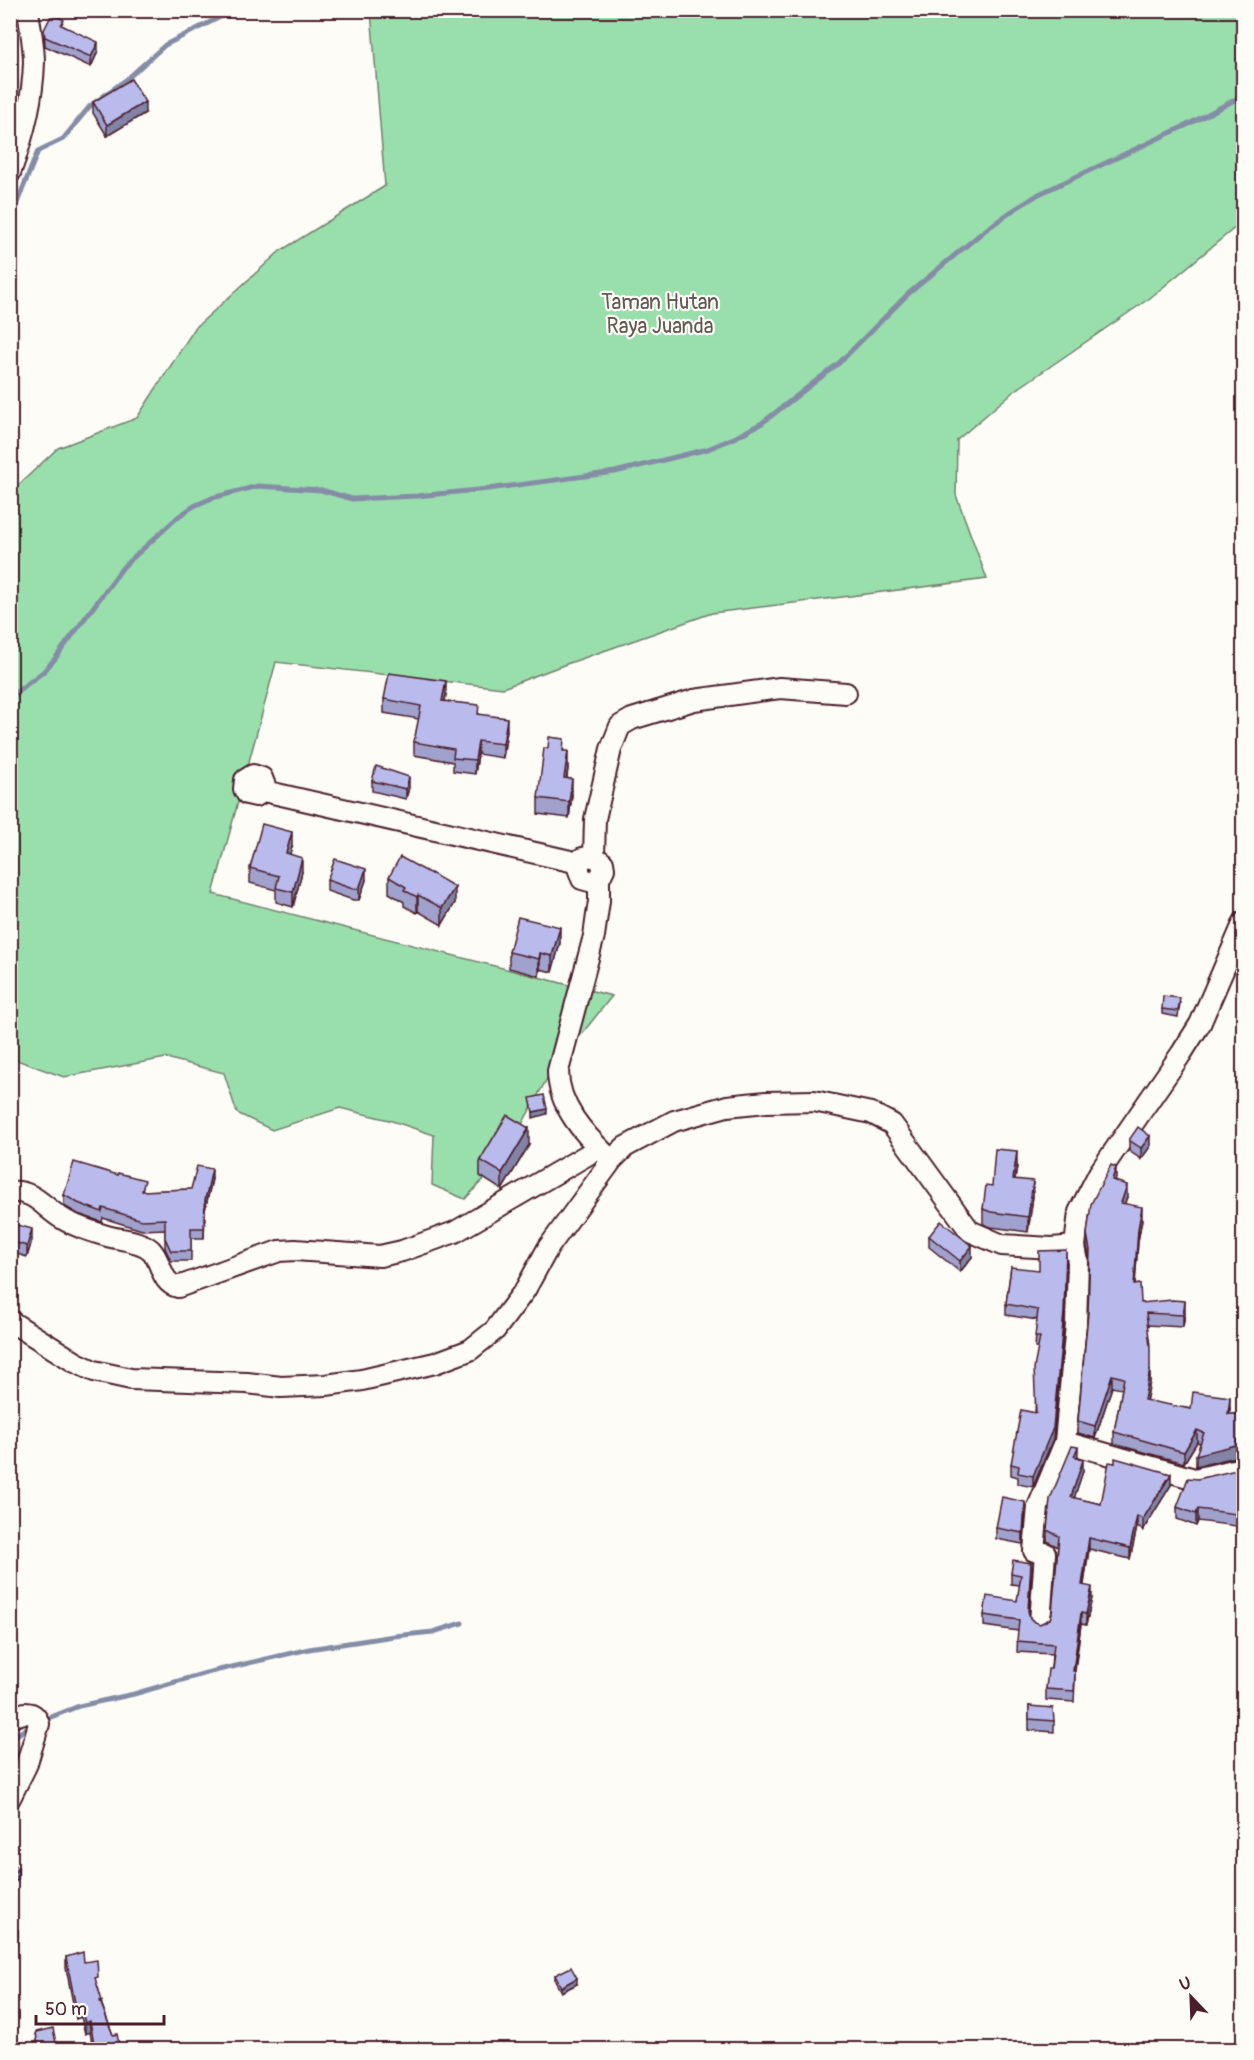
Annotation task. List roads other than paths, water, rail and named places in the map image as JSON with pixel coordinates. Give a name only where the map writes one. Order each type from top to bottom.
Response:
[{"type":"street","points":[[10,173],[25,127],[34,61],[28,10]]},
{"type":"street","points":[[605,1154],[576,1122],[561,1096],[558,1071],[594,936],[599,901],[599,879],[594,882],[582,879],[578,868],[586,859],[611,749],[620,726],[694,700],[780,688],[846,693]]},
{"type":"street","points":[[264,791],[586,859]]},
{"type":"street","points":[[1040,1623],[1045,1552],[1034,1551],[1038,1507],[1065,1442],[1076,1324],[1078,1262],[1075,1246],[1079,1212],[1099,1173],[1200,1024],[1244,922]]},
{"type":"street","points":[[10,1192],[26,1193],[38,1199],[63,1219],[87,1229],[128,1240],[150,1249],[166,1280],[178,1287],[279,1251],[380,1256],[402,1251],[454,1232],[674,1121],[727,1106],[814,1101],[871,1113],[892,1124],[970,1231],[1002,1245],[1052,1248],[1075,1246]]},
{"type":"street","points":[[10,1321],[75,1362],[94,1371],[131,1379],[292,1387],[362,1380],[426,1365],[470,1350],[495,1330],[525,1290],[605,1154]]},
{"type":"street","points":[[1065,1442],[1195,1479],[1238,1469],[1244,1470]]},
{"type":"street","points":[[10,1718],[30,1713],[37,1717],[39,1724],[26,1766],[10,1798]]},
{"type":"waterway","points":[[10,220],[38,151],[63,139],[90,106],[127,79],[165,45],[234,10]]},
{"type":"waterway","points":[[10,697],[43,672],[54,660],[123,567],[179,516],[194,506],[212,498],[258,486],[321,490],[352,499],[488,489],[615,472],[708,449],[762,423],[839,363],[908,294],[984,231],[1012,211],[1039,194],[1187,125],[1244,95]]},
{"type":"waterway","points":[[41,1721],[79,1706],[309,1649],[433,1632],[462,1623]]},
{"type":"waterway","points":[[10,1740],[32,1724]]},
{"type":"park label","name":"Taman Hutan Raya Juanda","points":[[660,314]]}]
